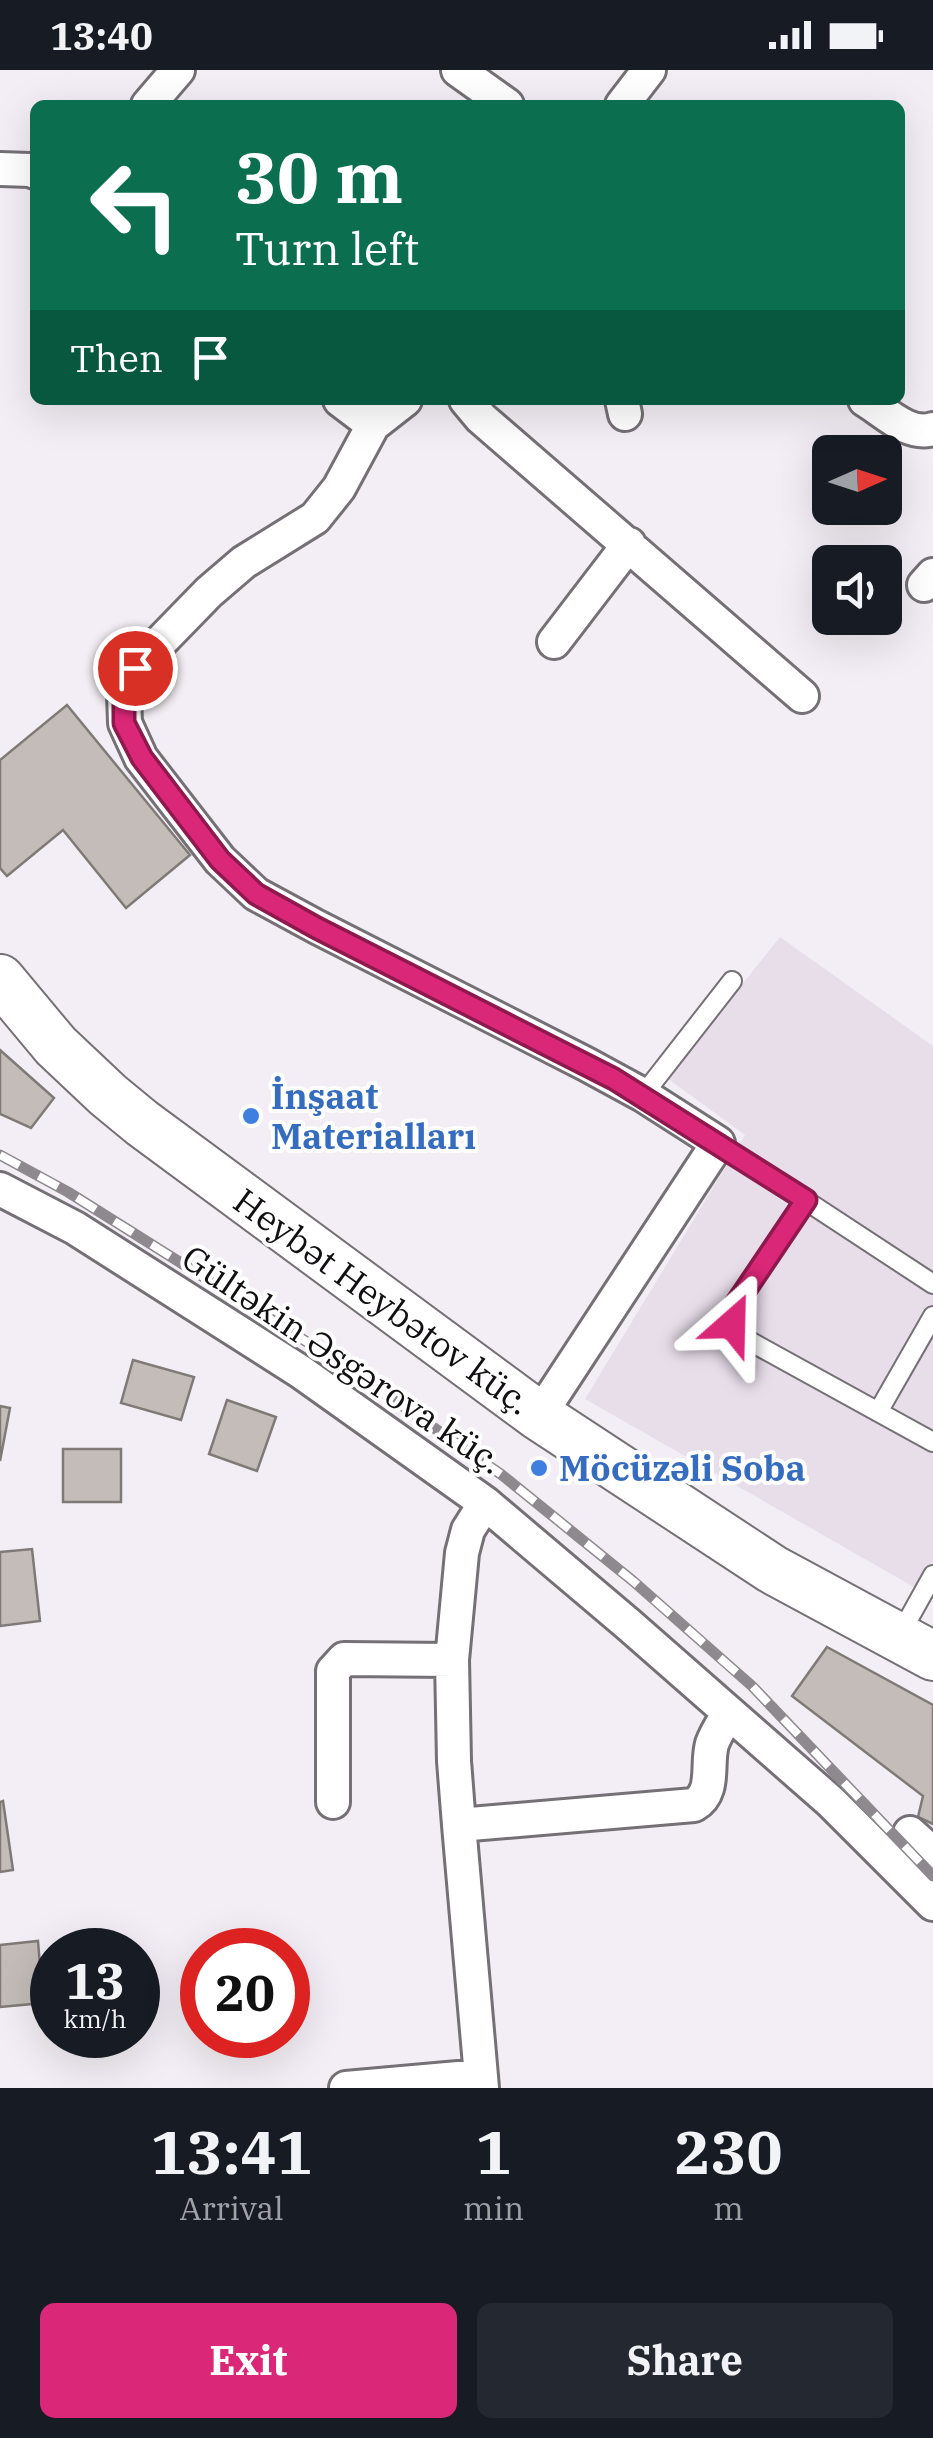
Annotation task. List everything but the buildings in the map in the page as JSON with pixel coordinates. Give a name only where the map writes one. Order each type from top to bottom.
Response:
[{"type":"main road","points":[[0,979],[56,1046]]},
{"type":"main road","points":[[0,1004],[56,1046]]},
{"type":"main road","name":"Heybət Heybətov küç.","points":[[56,1046],[174,1149],[539,1416],[772,1569],[916,1647]]},
{"type":"street","points":[[152,100],[178,70]]},
{"type":"street","points":[[458,70],[500,100]]},
{"type":"street","points":[[626,100],[650,70]]},
{"type":"street","points":[[0,169],[30,170]]},
{"type":"street","points":[[347,405],[373,425]]},
{"type":"street","points":[[399,405],[373,425],[339,488],[314,518],[244,562],[135,668],[124,693],[124,723],[142,758],[175,802],[220,860],[256,894],[586,1064],[718,1143],[539,1416]]},
{"type":"street","points":[[470,405],[802,696]]},
{"type":"street","points":[[873,405],[905,427],[926,432],[933,429]]},
{"type":"street","points":[[554,642],[629,544]]},
{"type":"street","name":"Gültəkin Əsgərova küç.","points":[[0,1188],[75,1228],[285,1362],[485,1504],[831,1802],[933,1904]]},
{"type":"street","points":[[346,2088],[482,2082],[459,1825],[452,1660],[462,1553],[468,1530],[485,1504]]},
{"type":"street","points":[[333,1802],[333,1671],[344,1660],[452,1660]]},
{"type":"street","points":[[459,1825],[694,1805],[707,1792],[712,1746],[728,1714]]},
{"type":"lane","points":[[643,1095],[732,981]]},
{"type":"lane","points":[[718,1143],[933,1284]]},
{"type":"lane","points":[[806,1200],[734,1307],[732,1324],[742,1337],[933,1442]]},
{"type":"lane","points":[[878,1412],[933,1316]]},
{"type":"lane","points":[[916,1647],[933,1575]]},
{"type":"shaded area","points":[[780,937],[933,1046],[933,1598],[585,1399],[745,1135],[667,1078]]},
{"type":"railway","points":[[0,1155],[68,1192],[342,1364],[502,1475],[633,1581],[752,1686],[933,1876]]},
{"type":"place","name":"İnşaat Materialları","points":[[251,1116]]},
{"type":"place","name":"Möcüzəli Soba","points":[[539,1468]]},
{"type":"route","points":[[135,668],[124,693],[124,723],[142,758],[220,860],[256,894],[643,1095],[806,1200],[734,1307],[732,1324]]}]
